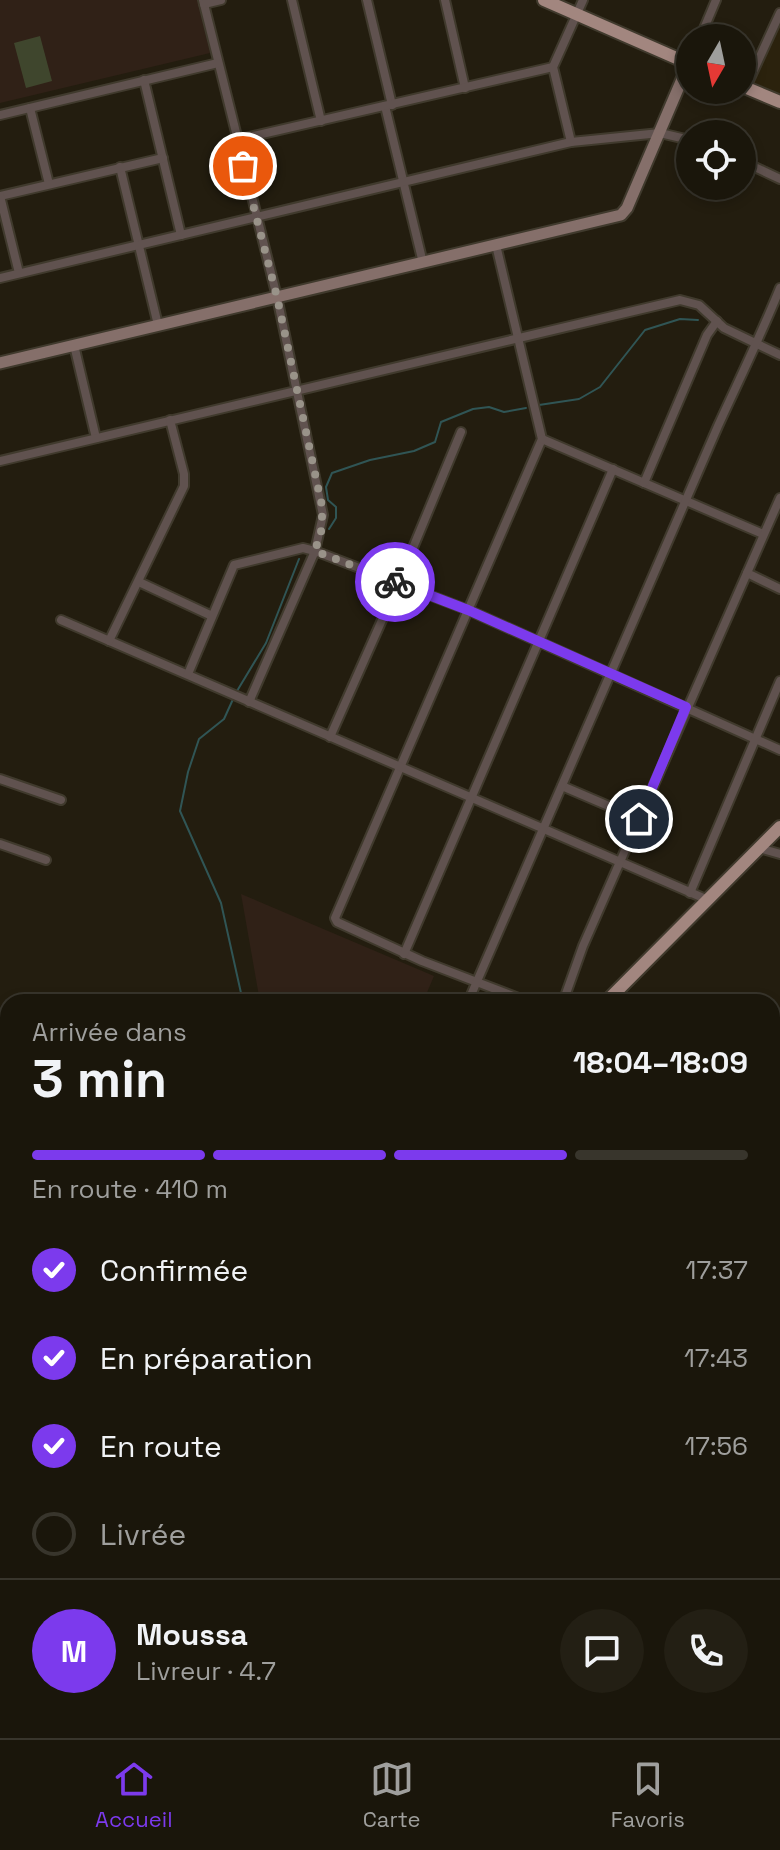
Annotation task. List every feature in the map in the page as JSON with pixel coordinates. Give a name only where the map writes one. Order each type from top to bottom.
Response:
[{"type":"main road","points":[[544,0],[676,57]]},
{"type":"main road","points":[[756,91],[780,102]]},
{"type":"main road","points":[[614,994],[780,827]]},
{"type":"street","points":[[221,0],[203,2],[277,297],[323,515],[315,551],[249,702]]},
{"type":"street","points":[[292,0],[321,121]]},
{"type":"street","points":[[367,0],[423,263]]},
{"type":"street","points":[[445,0],[465,88]]},
{"type":"street","points":[[571,142],[553,67],[583,0]]},
{"type":"street","points":[[706,24],[716,0]]},
{"type":"street","points":[[756,62],[780,13]]},
{"type":"street","points":[[0,115],[218,63]]},
{"type":"street","points":[[236,140],[553,67]]},
{"type":"street","points":[[144,80],[181,235]]},
{"type":"street","points":[[0,363],[621,215],[627,208],[676,96]]},
{"type":"street","points":[[30,108],[49,184]]},
{"type":"street","points":[[0,278],[571,142],[660,133],[676,137]]},
{"type":"street","points":[[19,273],[0,196],[163,158]]},
{"type":"street","points":[[120,167],[158,325]]},
{"type":"street","points":[[756,168],[780,179]]},
{"type":"street","points":[[496,245],[542,439],[335,918],[337,922],[404,954],[507,994]]},
{"type":"street","points":[[471,994],[780,288]]},
{"type":"street","points":[[0,461],[680,300],[699,305],[717,321],[780,355]]},
{"type":"street","points":[[644,483],[707,335],[717,321]]},
{"type":"street","points":[[74,345],[96,438]]},
{"type":"street","points":[[109,641],[184,486],[184,474],[170,420]]},
{"type":"street","points":[[330,737],[461,432]]},
{"type":"street","points":[[542,439],[763,534]]},
{"type":"street","points":[[404,954],[613,469]]},
{"type":"street","points":[[566,994],[583,946],[686,707],[780,499]]},
{"type":"street","points":[[188,674],[234,565],[303,548],[468,610],[780,750]]},
{"type":"street","points":[[747,573],[780,589]]},
{"type":"street","points":[[139,582],[212,616]]},
{"type":"street","points":[[61,620],[708,900]]},
{"type":"street","points":[[690,893],[780,681]]},
{"type":"street","points":[[0,779],[61,800]]},
{"type":"street","points":[[562,786],[639,819]]},
{"type":"street","points":[[0,844],[46,860]]},
{"type":"street","points":[[759,848],[780,854]]},
{"type":"shaded area","points":[[0,0],[197,0],[210,53],[0,103]]},
{"type":"shaded area","points":[[780,14],[780,94],[756,84],[756,68]]},
{"type":"shaded area","points":[[241,894],[434,976],[426,994],[259,994]]},
{"type":"green space","points":[[40,36],[52,81],[26,88],[14,43]]},
{"type":"waterway","points":[[539,405],[579,399],[600,387],[645,330],[680,319],[698,320]]},
{"type":"waterway","points":[[329,529],[336,518],[336,507],[328,500],[326,487],[332,473],[370,460],[414,451],[435,442],[441,422],[473,409],[489,407],[504,412],[526,408]]},
{"type":"waterway","points":[[237,691],[266,643],[299,559]]},
{"type":"waterway","points":[[234,697],[224,719],[199,739],[180,811],[221,903],[241,994]]},
{"type":"way so far","points":[[243,166],[277,297],[322,506],[322,528],[315,551],[395,582]]},
{"type":"route","points":[[395,582],[468,610],[686,707],[639,819]]}]
